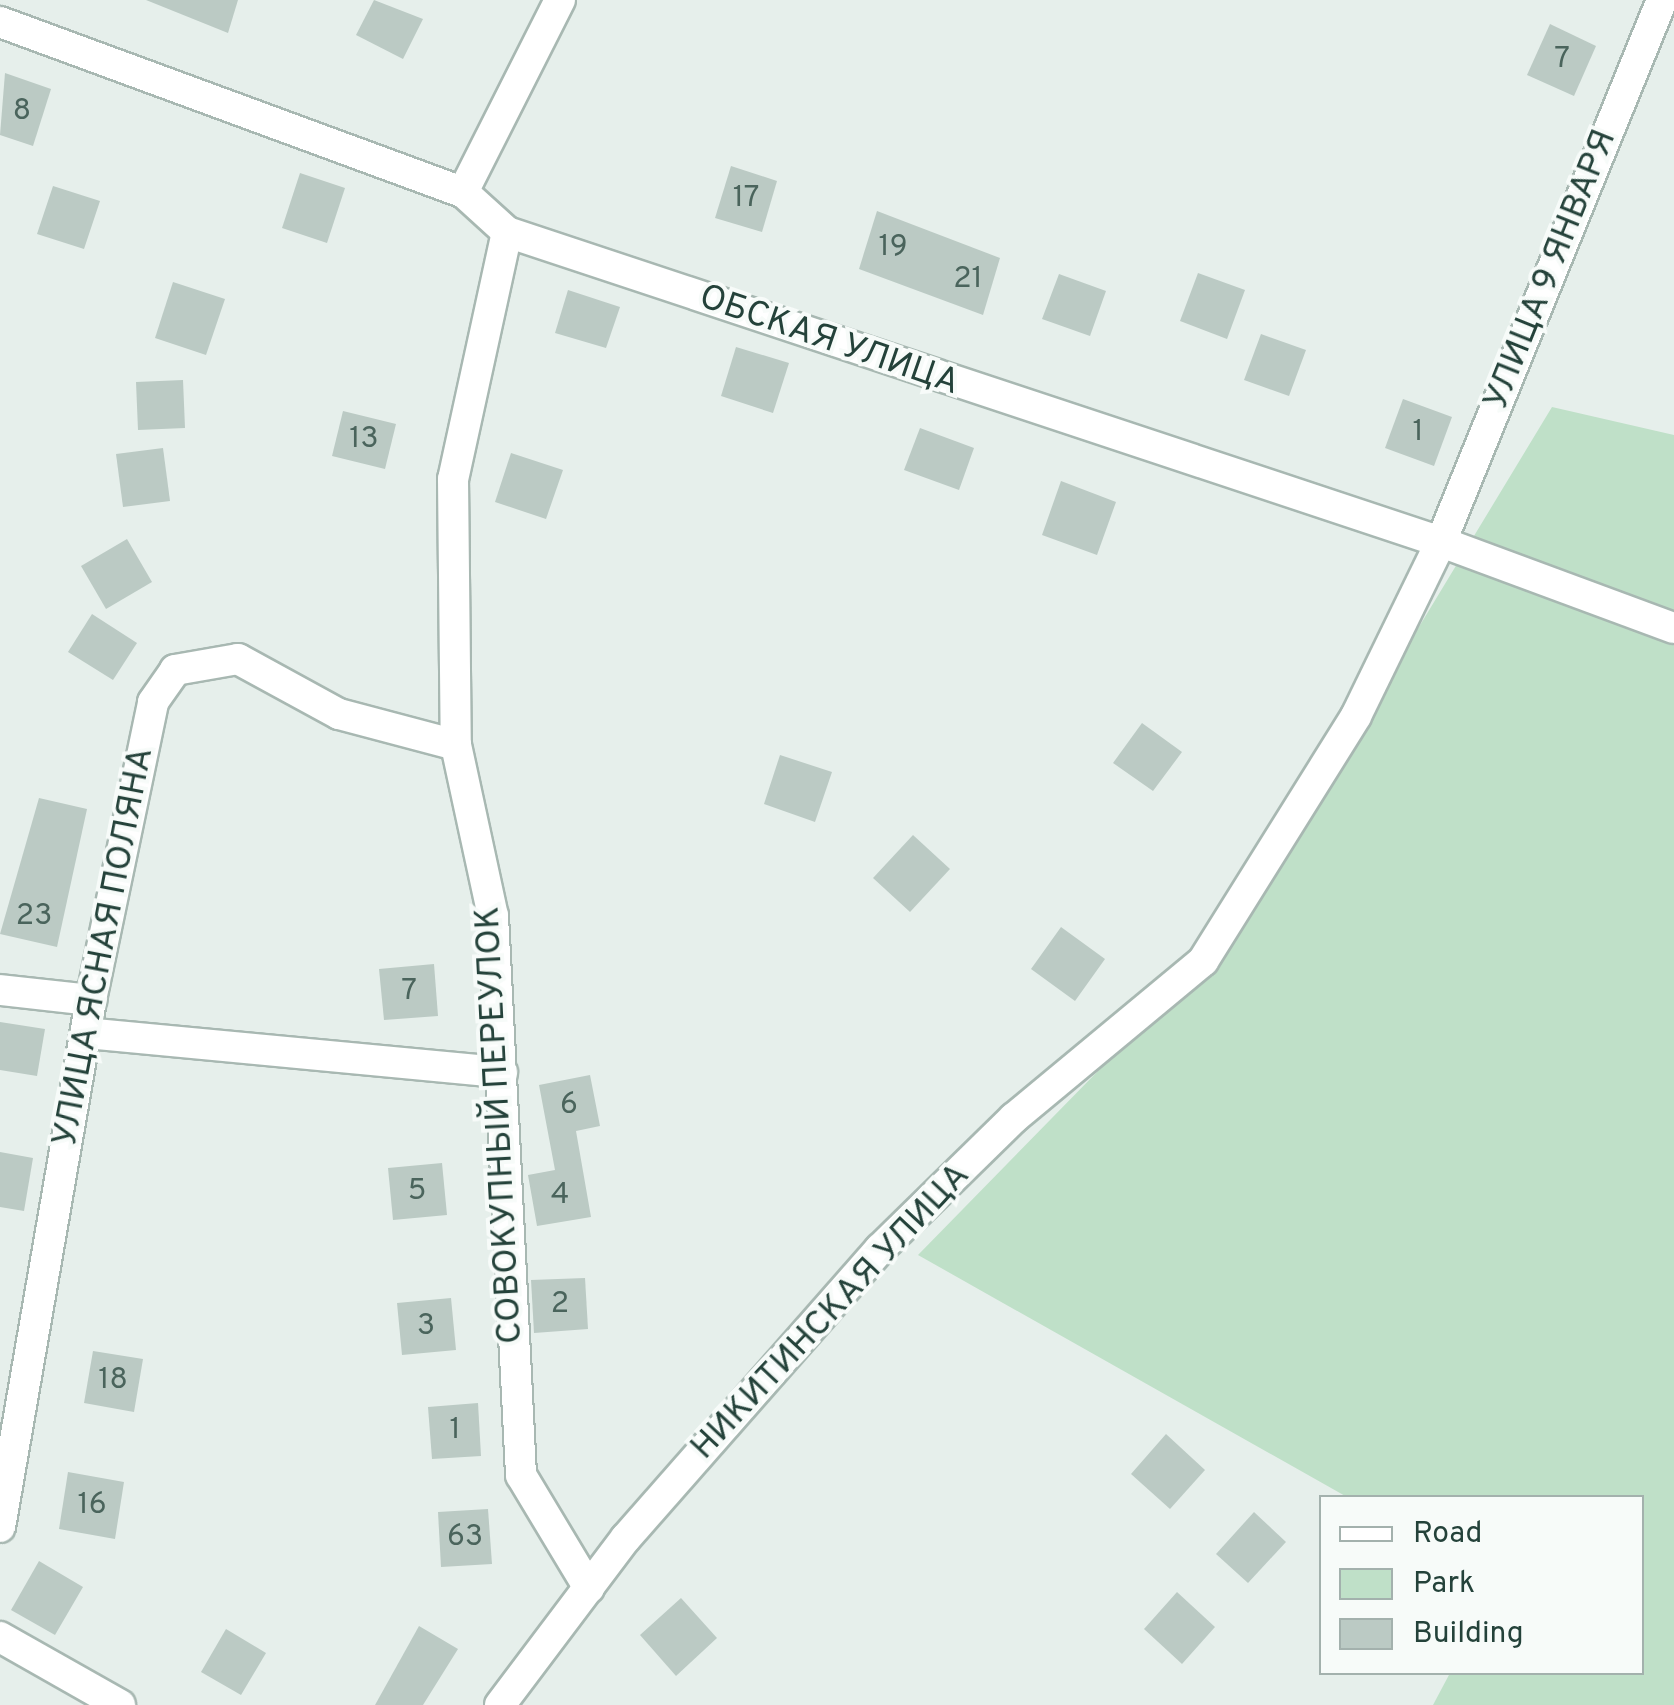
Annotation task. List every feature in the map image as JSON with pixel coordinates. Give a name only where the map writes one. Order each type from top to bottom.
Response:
[{"type":"street","points":[[462,192],[560,0]]},
{"type":"street","name":"УЛИЦА 9 ЯНВАРЯ","points":[[1441,542],[1662,0]]},
{"type":"street","name":"ОБСКАЯ УЛИЦА","points":[[0,22],[462,192],[507,232],[1441,542],[1674,628]]},
{"type":"street","name":"СОВОКУПНЫЙ ПЕРЕУЛОК","points":[[507,232],[453,478],[456,746],[494,916],[522,1475],[589,1588]]},
{"type":"street","name":"НИКИТИНСКАЯ УЛИЦА","points":[[500,1705],[589,1588],[880,1249],[1014,1118],[1203,961],[1356,716],[1441,542]]},
{"type":"street","name":"УЛИЦА ЯСНАЯ ПОЛЯНА","points":[[0,1527],[91,1000],[140,744],[153,702],[175,670],[238,659],[340,714],[456,746]]},
{"type":"street","points":[[0,990],[91,1000]]},
{"type":"street","points":[[86,1033],[502,1072]]},
{"type":"street","points":[[0,1637],[110,1703]]},
{"type":"green space","points":[[1552,407],[1674,435],[1674,1705],[1433,1705],[1449,1675],[1644,1675],[1644,1495],[1343,1495],[918,1255],[1235,931]]},
{"type":"building","points":[[146,0],[238,0],[228,33]]},
{"type":"building","points":[[374,0],[423,19],[403,59],[356,35]]},
{"type":"building","points":[[1550,24],[1596,46],[1574,96],[1527,75]]},
{"type":"building","points":[[5,73],[51,89],[33,146],[0,135]]},
{"type":"building","points":[[731,166],[777,181],[762,232],[715,218]]},
{"type":"building","points":[[300,173],[345,188],[327,243],[282,228]]},
{"type":"building","points":[[53,186],[100,201],[84,249],[37,234]]},
{"type":"building","points":[[877,211],[1000,258],[983,315],[859,269]]},
{"type":"building","points":[[1198,273],[1245,290],[1227,339],[1180,321]]},
{"type":"building","points":[[1059,274],[1106,291],[1090,336],[1042,319]]},
{"type":"building","points":[[173,282],[225,299],[206,355],[155,338]]},
{"type":"building","points":[[568,290],[620,307],[606,348],[555,333]]},
{"type":"building","points":[[1261,334],[1306,350],[1289,396],[1244,380]]},
{"type":"building","points":[[736,347],[789,363],[773,413],[721,396]]},
{"type":"building","points":[[183,380],[185,428],[138,430],[136,382]]},
{"type":"building","points":[[1403,399],[1452,417],[1434,466],[1385,448]]},
{"type":"building","points":[[343,411],[396,424],[385,469],[332,456]]},
{"type":"building","points":[[920,428],[974,448],[959,490],[904,470]]},
{"type":"building","points":[[163,448],[170,501],[123,507],[116,454]]},
{"type":"building","points":[[511,453],[563,470],[546,519],[495,502]]},
{"type":"building","points":[[1061,481],[1116,502],[1097,555],[1042,535]]},
{"type":"building","points":[[127,539],[152,582],[106,609],[81,566]]},
{"type":"building","points":[[92,614],[137,643],[113,680],[68,652]]},
{"type":"building","points":[[1142,723],[1182,752],[1153,791],[1113,763]]},
{"type":"building","points":[[780,755],[832,772],[815,822],[764,804]]},
{"type":"building","points":[[39,798],[87,809],[57,947],[0,934]]},
{"type":"building","points":[[913,835],[950,869],[910,912],[873,878]]},
{"type":"building","points":[[1061,927],[1105,959],[1075,1001],[1031,969]]},
{"type":"building","points":[[434,964],[438,1016],[384,1020],[379,969]]},
{"type":"building","points":[[0,1022],[45,1029],[37,1076],[0,1070]]},
{"type":"building","points":[[590,1075],[600,1126],[576,1131],[591,1217],[537,1226],[528,1175],[555,1170],[539,1085]]},
{"type":"building","points":[[0,1152],[33,1158],[24,1211],[0,1207]]},
{"type":"building","points":[[442,1163],[447,1215],[393,1220],[388,1168]]},
{"type":"building","points":[[585,1278],[588,1329],[534,1333],[531,1280]]},
{"type":"building","points":[[451,1298],[456,1350],[402,1355],[397,1303]]},
{"type":"building","points":[[93,1351],[143,1359],[134,1412],[84,1403]]},
{"type":"building","points":[[478,1403],[481,1456],[432,1459],[428,1407]]},
{"type":"building","points":[[1166,1434],[1205,1470],[1170,1509],[1131,1474]]},
{"type":"building","points":[[68,1472],[124,1482],[115,1539],[59,1529]]},
{"type":"building","points":[[488,1509],[492,1564],[441,1567],[438,1512]]},
{"type":"building","points":[[1254,1512],[1286,1542],[1248,1583],[1216,1554]]},
{"type":"building","points":[[39,1561],[83,1587],[55,1635],[11,1610]]},
{"type":"building","points":[[1177,1592],[1215,1627],[1182,1664],[1144,1629]]},
{"type":"building","points":[[681,1598],[717,1638],[676,1676],[640,1635]]},
{"type":"building","points":[[419,1626],[458,1649],[423,1705],[375,1705]]},
{"type":"building","points":[[226,1629],[266,1653],[241,1695],[201,1672]]}]
